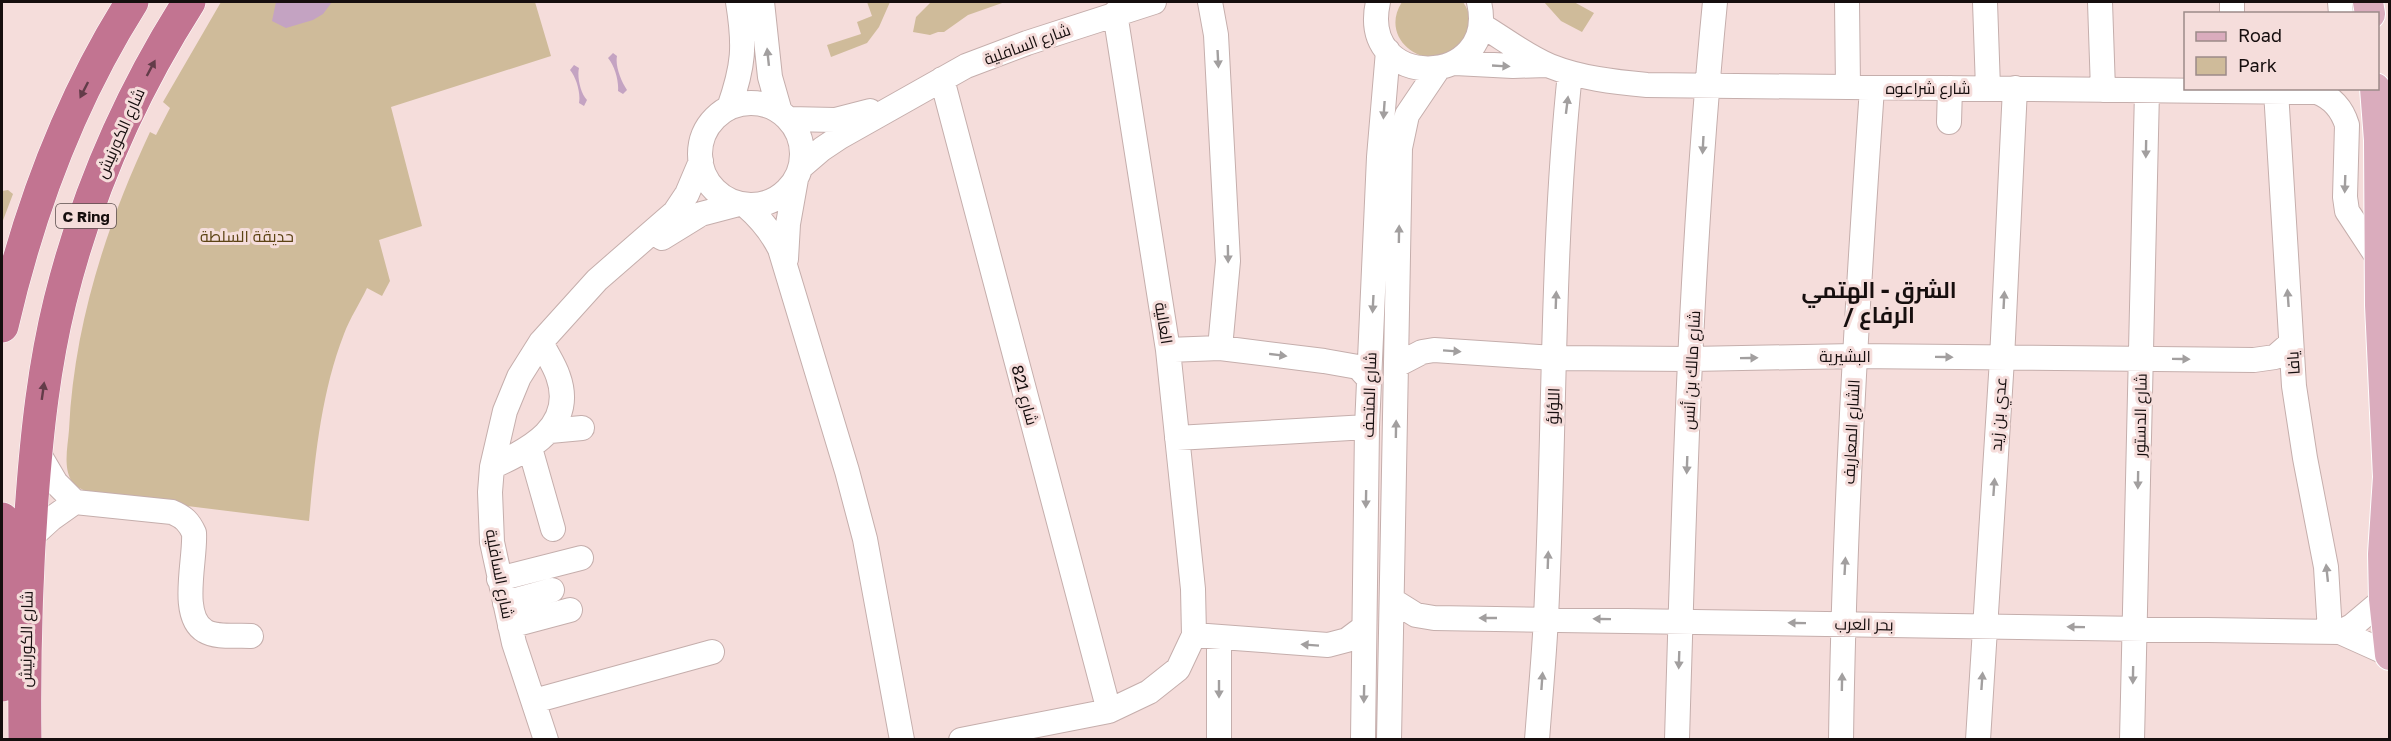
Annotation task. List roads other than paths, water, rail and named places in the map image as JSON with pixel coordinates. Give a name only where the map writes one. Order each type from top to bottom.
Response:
[{"type":"highway","name":"C Ring","points":[[2,326],[16,269],[43,186],[76,105],[115,28],[132,2]]},
{"type":"highway","name":"شارع الكورنيش","points":[[25,740],[29,539],[36,449],[44,385],[60,302],[80,231],[100,177],[125,120],[171,31],[189,2]]},
{"type":"highway","points":[[2,519],[2,740]]},
{"type":"main road","points":[[2375,90],[2379,140],[2380,261],[2388,495],[2382,554],[2389,654]]},
{"type":"street","points":[[729,108],[740,78],[743,58],[744,39],[738,2]]},
{"type":"street","points":[[762,2],[770,77],[784,116],[801,142],[799,173],[788,224],[786,267]]},
{"type":"street","name":"شارع السافلية","points":[[799,173],[831,143],[942,79],[983,59],[1115,13],[1154,2]]},
{"type":"street","points":[[1210,2],[1216,35],[1228,261],[1220,348]]},
{"type":"street","points":[[1356,2],[1376,13],[1382,43],[1388,51]]},
{"type":"street","name":"شارع مالك بن أنس","points":[[1677,740],[1691,359],[1707,87],[1715,2]]},
{"type":"street","points":[[1847,2],[1848,87]]},
{"type":"street","points":[[1985,2],[1988,88]]},
{"type":"street","points":[[2100,2],[2103,90]]},
{"type":"street","name":"العالية","points":[[1115,13],[1168,350],[1193,589],[1194,635]]},
{"type":"street","name":"شارع شراعوه","points":[[1480,13],[1547,65],[1570,73],[1612,81],[1707,87],[2147,91],[2316,90],[2336,104],[2347,125]]},
{"type":"street","name":"شارع المتحف","points":[[1389,740],[1402,133],[1407,115],[1447,66],[1467,53],[1476,40],[1480,13]]},
{"type":"street","name":"شارع شراعوه","points":[[1388,51],[1398,61],[1424,70],[1447,66],[1547,65]]},
{"type":"street","name":"شارع المتحف","points":[[1363,740],[1367,427],[1380,157],[1388,51]]},
{"type":"street","name":"اللؤلؤ","points":[[1537,740],[1546,618],[1559,210],[1570,73]]},
{"type":"street","name":"شارع 821","points":[[942,79],[1109,711]]},
{"type":"street","name":"الشارع المعاريف","points":[[1841,740],[1842,624],[1855,356],[1872,88]]},
{"type":"street","points":[[1949,122],[1950,88]]},
{"type":"street","name":"عدي بن زيد","points":[[1978,740],[2002,358],[2015,88]]},
{"type":"street","points":[[2345,90],[2347,211],[2380,261]]},
{"type":"street","name":"شارع الدستور","points":[[2132,740],[2147,91]]},
{"type":"street","name":"يافا","points":[[2276,91],[2291,343],[2301,436],[2326,567],[2335,632]]},
{"type":"street","name":"شارع السافلية","points":[[784,116],[834,120],[907,100]]},
{"type":"street","points":[[784,116],[771,106],[750,103],[729,108],[719,114],[704,134],[701,161],[707,181],[726,200],[742,205],[760,218],[772,232],[780,249],[847,471],[865,539],[902,740]]},
{"type":"street","name":"شارع السافلية","points":[[546,740],[507,614],[492,542],[490,517],[492,467],[505,411],[519,377],[540,342],[613,266],[675,212],[687,194],[701,161]]},
{"type":"street","points":[[742,205],[765,204],[777,199],[799,173]]},
{"type":"street","name":"شارع السافلية","points":[[613,266],[701,214],[742,205]]},
{"type":"street","points":[[492,467],[530,448],[550,431],[557,418],[562,389],[558,375],[540,342]]},
{"type":"street","name":"البشيرية","points":[[1397,365],[1422,352],[1434,350],[1554,358],[1691,359],[1855,356],[2265,359],[2275,357],[2291,343]]},
{"type":"street","points":[[1168,350],[1220,348],[1348,364],[1358,367],[1369,379]]},
{"type":"street","points":[[1177,438],[1297,429],[1367,427]]},
{"type":"street","points":[[550,431],[582,428]]},
{"type":"street","points":[[530,448],[553,529]]},
{"type":"street","points":[[36,449],[56,483],[75,502],[172,512],[190,523],[194,533],[190,604],[197,624],[205,631],[215,634],[250,636]]},
{"type":"street","points":[[29,539],[75,502]]},
{"type":"street","points":[[499,579],[581,558]]},
{"type":"street","points":[[507,614],[552,590]]},
{"type":"street","points":[[2335,632],[2352,626],[2384,599]]},
{"type":"street","name":"بحر العرب","points":[[1392,600],[1406,611],[1426,617],[2335,632],[2389,654]]},
{"type":"street","points":[[507,614],[570,610]]},
{"type":"street","points":[[960,740],[1109,711],[1149,692],[1178,669],[1194,635],[1328,645],[1347,640],[1363,628]]},
{"type":"street","points":[[1219,638],[1219,740]]},
{"type":"street","points":[[534,701],[712,652]]},
{"type":"street","name":"شارع السافلية","points":[[534,701],[538,740]]},
{"type":"district","name":"الشرق - الهتمي / الرفاع","points":[[1879,302]]},
{"type":"park label","name":"حديقة السلطة","points":[[247,236]]}]
